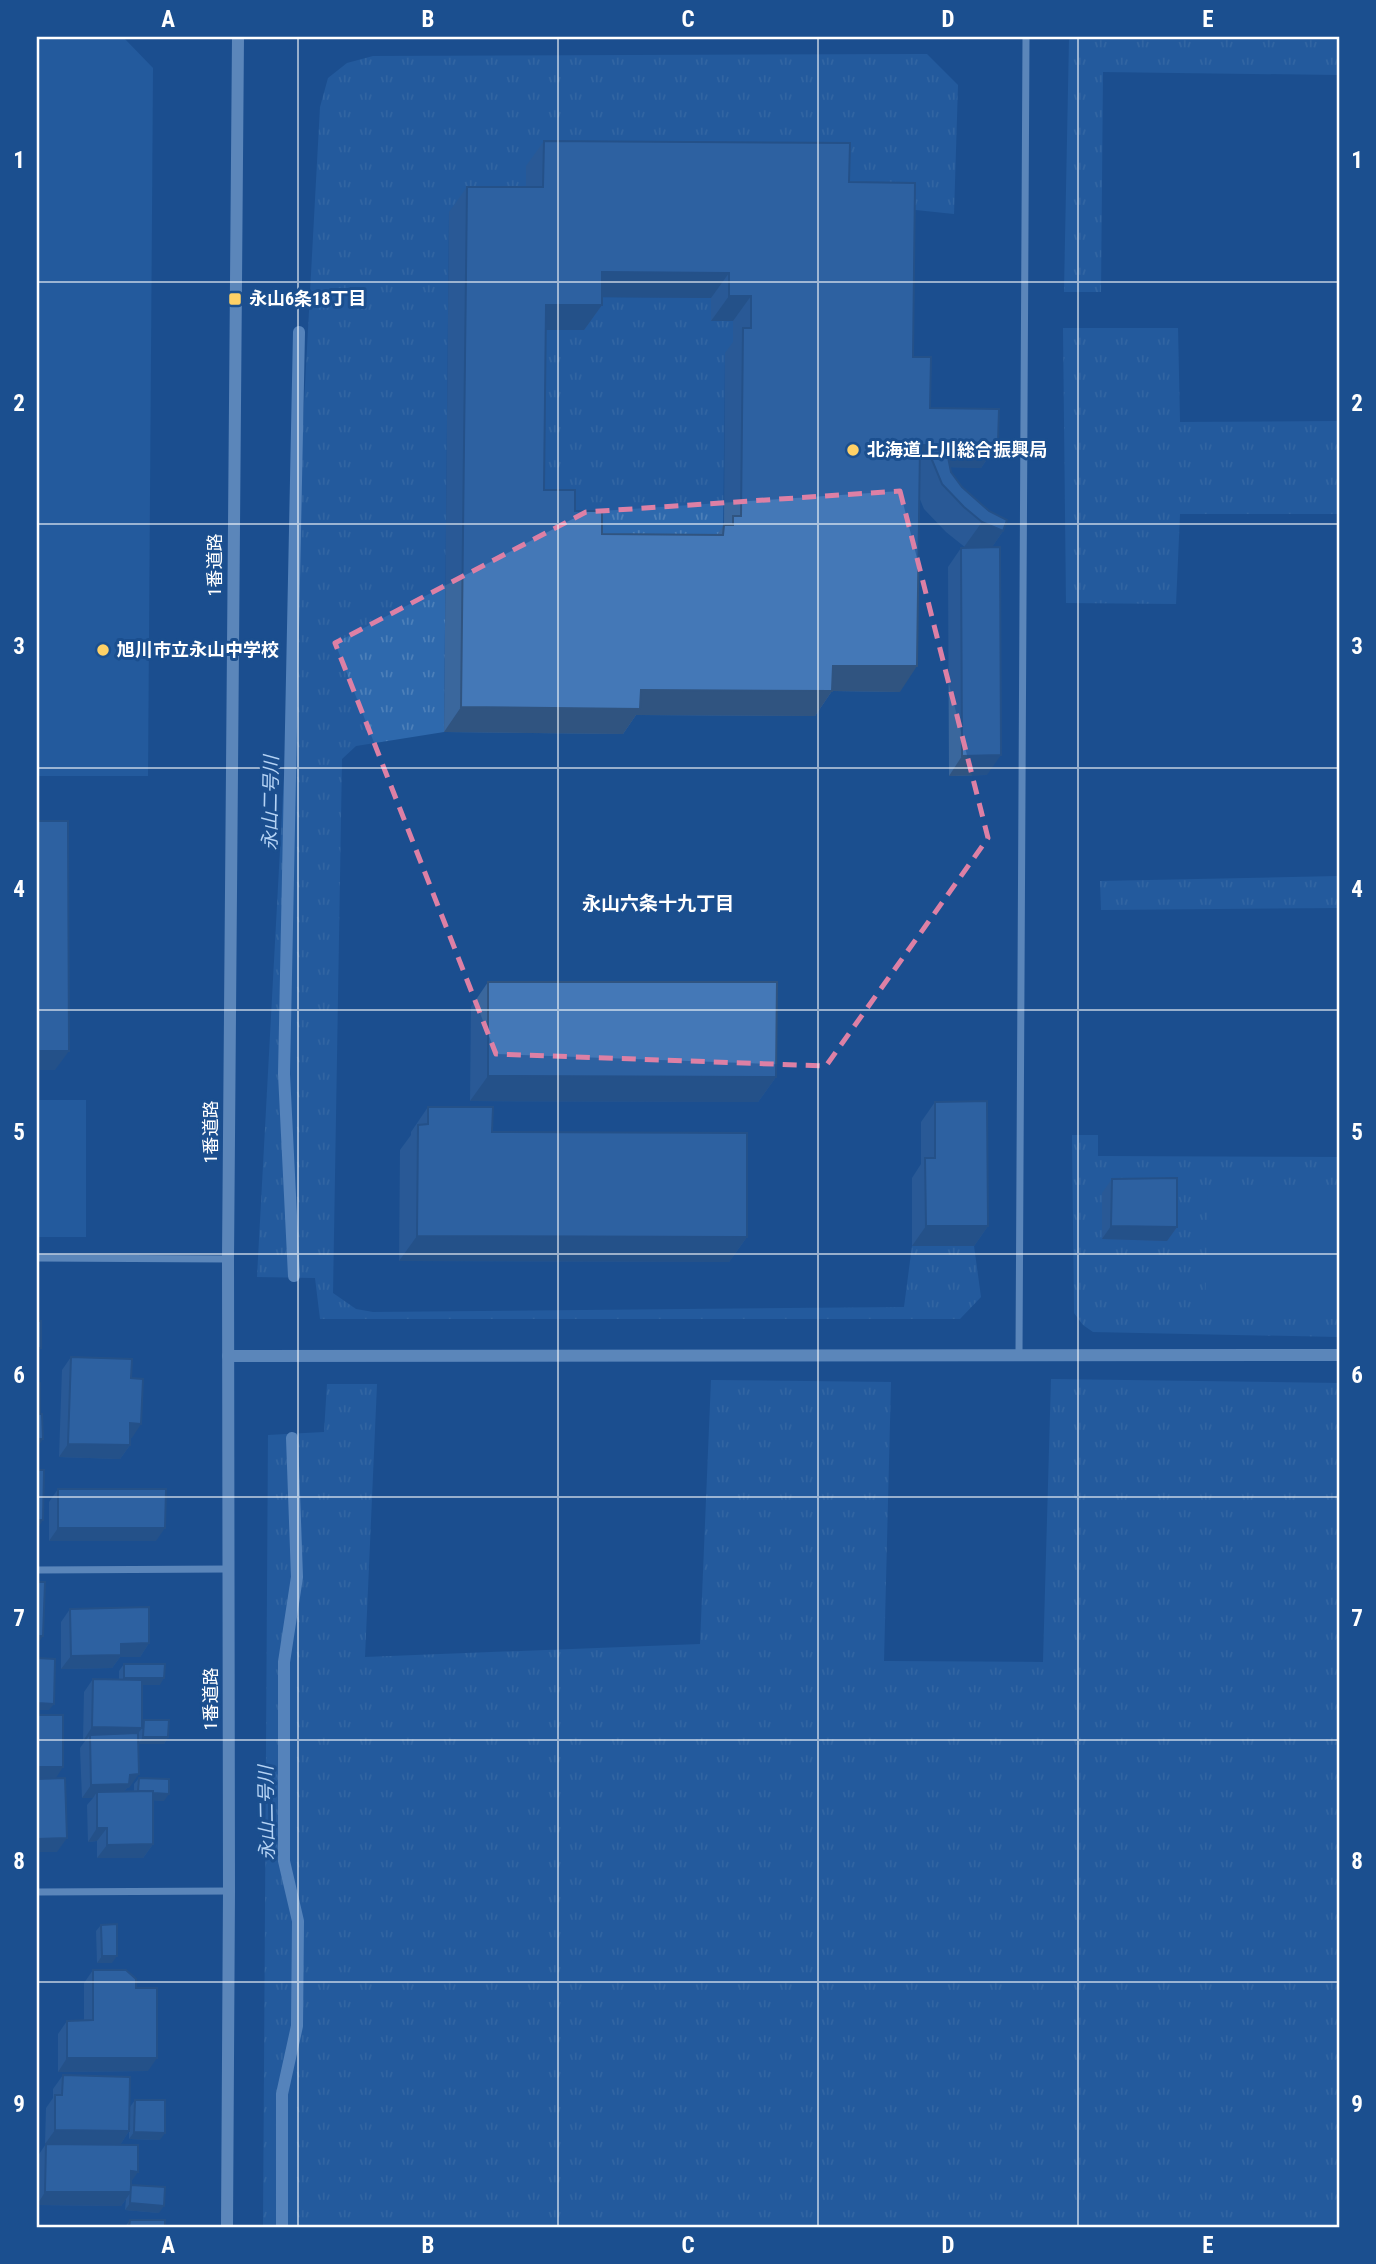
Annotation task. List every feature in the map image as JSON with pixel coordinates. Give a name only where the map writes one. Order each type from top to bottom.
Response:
[{"type":"street","name":"1番道路","points":[[228,2227],[228,1259],[238,37]]},
{"type":"street","points":[[1019,1354],[1026,37]]},
{"type":"street","points":[[37,1258],[228,1259]]},
{"type":"street","points":[[228,1356],[1339,1355]]},
{"type":"street","points":[[37,1570],[228,1569]]},
{"type":"street","points":[[37,1892],[229,1891]]},
{"type":"highlighted area","points":[[900,491],[988,838],[826,1066],[496,1054],[335,643],[586,512]]},
{"type":"green space","points":[[37,37],[123,37],[153,68],[148,776],[37,776]]},
{"type":"green space","points":[[1071,37],[1339,37],[1339,75],[1103,72],[1101,292],[1064,292]]},
{"type":"green space","points":[[927,54],[958,85],[954,214],[897,208],[449,212],[444,732],[356,746],[342,759],[333,1293],[356,1309],[373,1312],[904,1307],[912,1246],[974,1246],[981,1297],[960,1319],[320,1319],[315,1278],[257,1277],[320,107],[328,78],[347,63],[373,56]]},
{"type":"green space","points":[[585,297],[711,298],[712,321],[733,321],[733,353],[725,353],[723,541],[585,559],[527,515],[529,330]]},
{"type":"green space","points":[[1063,328],[1178,328],[1180,422],[1339,421],[1339,514],[1180,514],[1176,604],[1066,603]]},
{"type":"green space","points":[[1339,876],[1339,908],[1101,910],[1100,881]]},
{"type":"green space","points":[[37,1100],[86,1100],[86,1237],[37,1237]]},
{"type":"green space","points":[[1072,1135],[1098,1135],[1098,1156],[1339,1157],[1339,1337],[1093,1332],[1083,1325],[1074,1313]]},
{"type":"green space","points":[[1208,1185],[1339,1187],[1339,1319],[1205,1319]]},
{"type":"green space","points":[[1051,1379],[1339,1383],[1339,2227],[263,2227],[268,1435],[324,1432],[327,1384],[377,1384],[365,1657],[700,1644],[711,1380],[891,1382],[884,1661],[1043,1662]]},
{"type":"building","name":"北海道上川総合振興局","points":[[544,141],[850,143],[849,182],[915,183],[913,357],[931,357],[930,408],[999,409],[998,443],[945,442],[951,472],[962,487],[989,511],[1007,520],[1003,531],[982,522],[964,507],[942,484],[932,460],[930,445],[920,445],[917,666],[833,666],[832,691],[641,690],[640,709],[461,707],[467,187],[543,187]],"holes":[[[602,272],[729,273],[729,296],[751,296],[751,328],[743,328],[741,516],[733,516],[733,525],[724,525],[723,535],[602,534],[602,511],[575,511],[575,490],[544,490],[546,305],[602,305]]]},
{"type":"building","points":[[1000,547],[1001,755],[962,756],[961,548]]},
{"type":"building","points":[[37,821],[68,821],[69,1051],[37,1051]]},
{"type":"building","points":[[488,982],[777,982],[776,1077],[488,1076]]},
{"type":"building","points":[[987,1101],[988,1226],[926,1226],[925,1158],[935,1158],[935,1102]]},
{"type":"building","points":[[428,1107],[493,1107],[492,1132],[747,1133],[747,1237],[417,1236],[418,1125],[428,1124]]},
{"type":"building","points":[[1177,1178],[1177,1227],[1111,1226],[1112,1179]]},
{"type":"building","points":[[37,1321],[41,1321],[41,1348],[37,1348]]},
{"type":"building","points":[[71,1357],[132,1359],[131,1378],[143,1379],[141,1424],[130,1423],[130,1445],[68,1444]]},
{"type":"building","points":[[37,1382],[40,1383],[40,1412],[37,1412]]},
{"type":"building","points":[[37,1414],[42,1414],[43,1439],[37,1439]]},
{"type":"building","points":[[37,1470],[44,1470],[43,1520],[37,1520]]},
{"type":"building","points":[[58,1489],[166,1489],[165,1528],[58,1528]]},
{"type":"building","points":[[37,1582],[45,1582],[43,1636],[37,1636]]},
{"type":"building","points":[[149,1607],[149,1643],[121,1644],[121,1655],[71,1656],[70,1609]]},
{"type":"building","points":[[37,1658],[55,1659],[54,1704],[37,1703]]},
{"type":"building","points":[[124,1664],[165,1664],[164,1678],[124,1678]]},
{"type":"building","points":[[93,1679],[142,1680],[142,1728],[92,1727]]},
{"type":"building","points":[[37,1715],[63,1715],[63,1767],[37,1767]]},
{"type":"building","points":[[144,1720],[169,1720],[168,1737],[143,1737]]},
{"type":"building","points":[[138,1733],[139,1774],[130,1775],[129,1784],[91,1785],[90,1735]]},
{"type":"building","points":[[65,1778],[67,1838],[37,1839],[37,1779]]},
{"type":"building","points":[[139,1778],[169,1779],[169,1794],[138,1791]]},
{"type":"building","points":[[153,1791],[153,1844],[107,1845],[107,1828],[97,1828],[97,1792]]},
{"type":"building","points":[[117,1924],[117,1956],[102,1956],[101,1925]]},
{"type":"building","points":[[93,1970],[126,1970],[136,1979],[136,1988],[157,1988],[157,2058],[67,2058],[67,2021],[93,2020]]},
{"type":"building","points":[[63,2075],[130,2077],[129,2131],[55,2130],[55,2095],[62,2095]]},
{"type":"building","points":[[135,2100],[165,2100],[165,2133],[134,2132]]},
{"type":"building","points":[[46,2144],[138,2145],[138,2172],[131,2171],[131,2192],[45,2192]]},
{"type":"building","points":[[131,2185],[165,2187],[164,2206],[130,2203]]},
{"type":"building","points":[[130,2220],[165,2220],[165,2227],[129,2227]]},
{"type":"waterway","name":"永山二号川","points":[[294,1276],[284,1074],[299,332]]},
{"type":"waterway","name":"永山二号川","points":[[282,2227],[282,2094],[297,2026],[298,1921],[284,1861],[284,1662],[297,1577],[292,1438]]},
{"type":"place","name":"永山6条18丁目","points":[[235,299]]},
{"type":"place","name":"北海道上川総合振興局","points":[[853,450]]},
{"type":"place","name":"旭川市立永山中学校","points":[[103,650]]},
{"type":"district","name":"永山六条十九丁目","points":[[658,903]]}]
